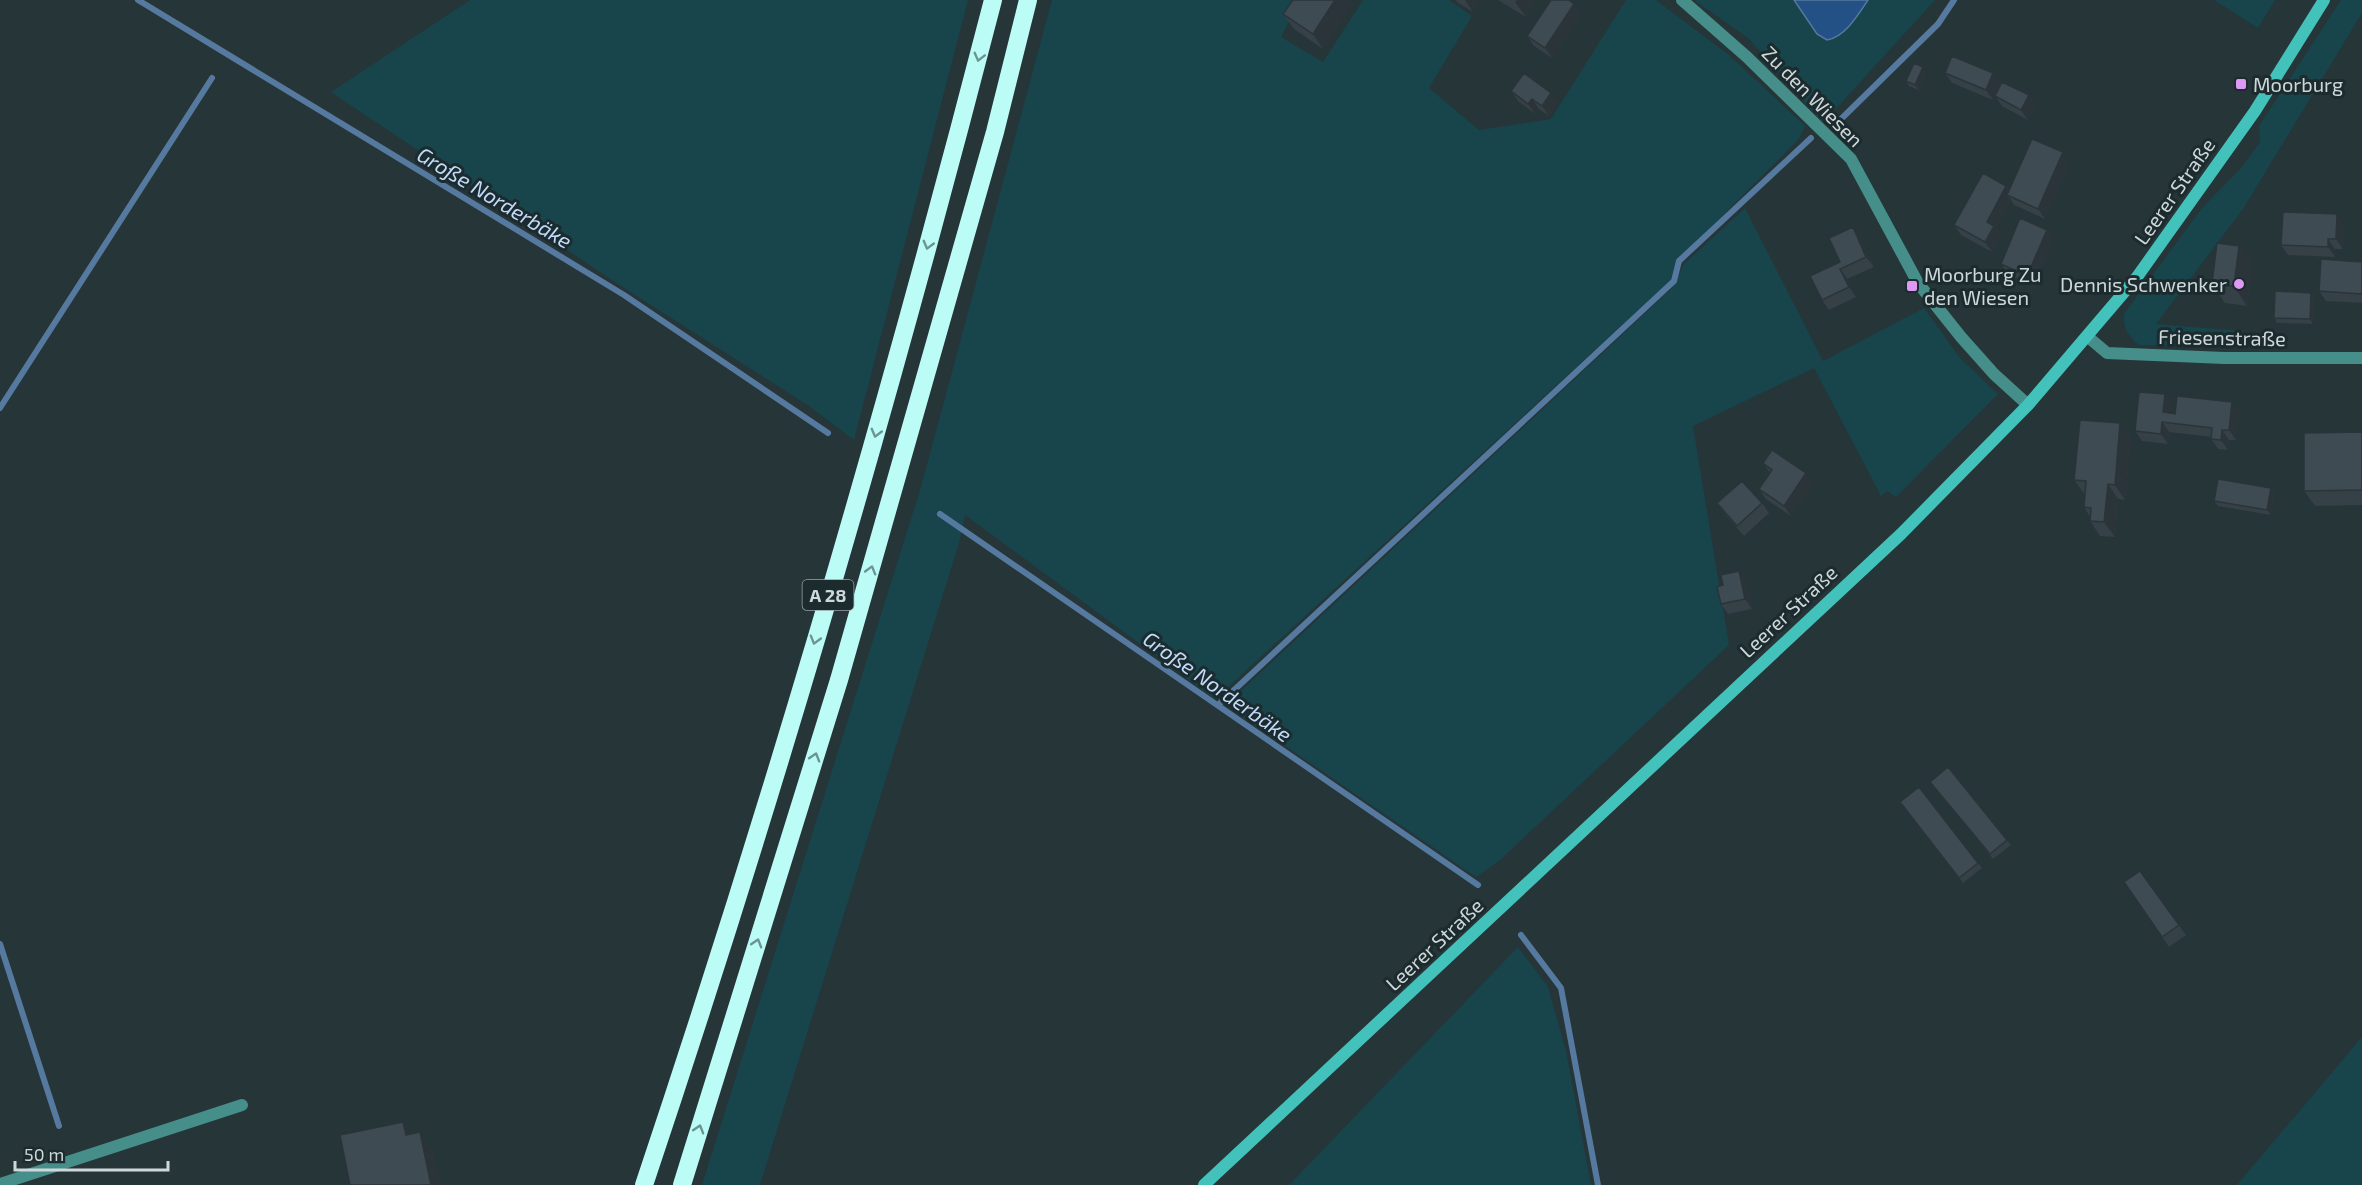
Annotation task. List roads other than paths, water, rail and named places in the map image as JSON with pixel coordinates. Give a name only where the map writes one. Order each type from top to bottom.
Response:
[{"type":"highway","name":"A 28","points":[[644,1185],[812,653],[963,119],[993,0]]},
{"type":"highway","name":"A 28","points":[[682,1185],[842,668],[995,132],[1028,0]]},
{"type":"main road","name":"Leerer Straße","points":[[1203,1185],[1901,534],[2028,405],[2137,277],[2255,111],[2324,0]]},
{"type":"street","name":"Zu den Wiesen","points":[[1682,0],[1747,57],[1851,159],[1918,283],[1974,352],[2028,405]]},
{"type":"street","name":"Friesenstraße","points":[[2088,337],[2107,353],[2224,358],[2362,358]]},
{"type":"street","points":[[0,1184],[242,1105]]},
{"type":"water","points":[[1794,0],[1868,0],[1840,35],[1827,40],[1817,34]]},
{"type":"waterway","name":"Große Norderbäke","points":[[138,0],[624,295],[828,433]]},
{"type":"waterway","points":[[1838,122],[1938,24],[1954,0]]},
{"type":"waterway","points":[[0,408],[212,78]]},
{"type":"waterway","points":[[1218,705],[1674,281],[1679,261],[1811,138]]},
{"type":"waterway","name":"Große Norderbäke","points":[[940,514],[1478,885]]},
{"type":"waterway","name":"Große Norderbäke","points":[[1521,935],[1561,988],[1598,1185]]},
{"type":"waterway","points":[[0,944],[59,1126]]},
{"type":"place","name":"Moorburg","points":[[2241,84]]},
{"type":"place","name":"Dennis Schwenker","points":[[2239,284]]},
{"type":"place","name":"Moorburg Zu den Wiesen","points":[[1912,286]]}]
